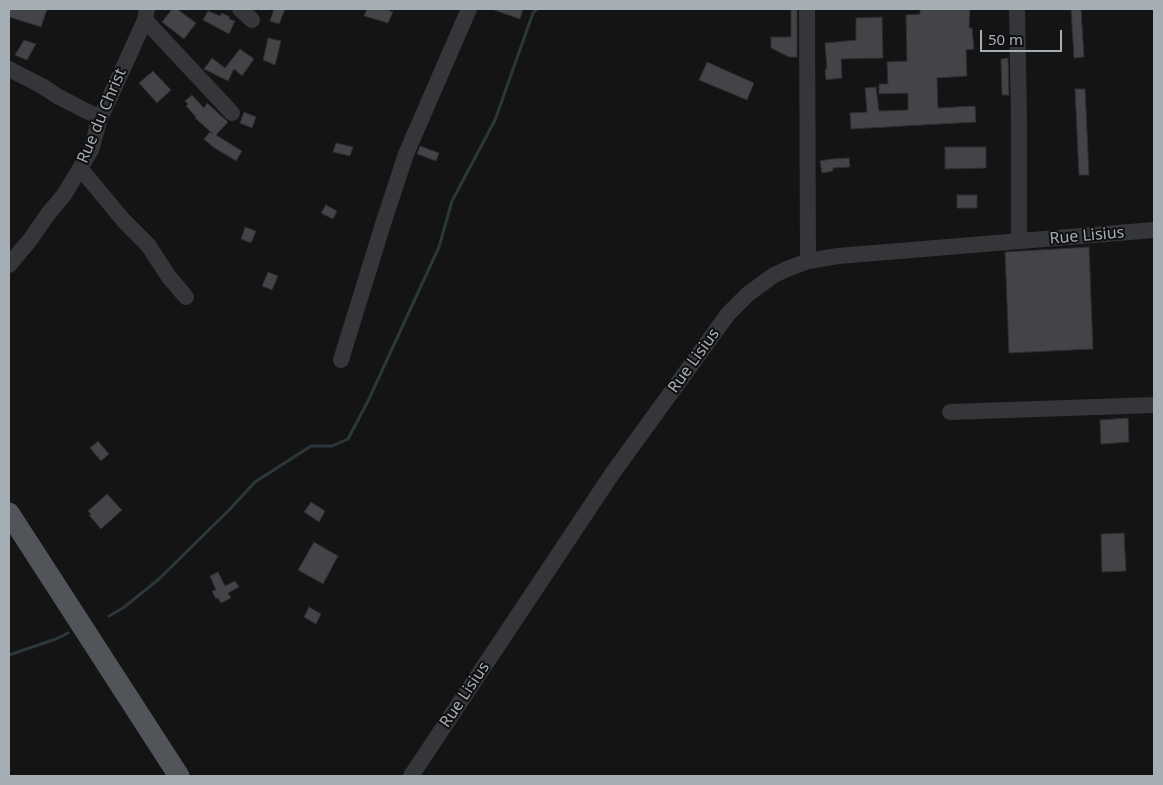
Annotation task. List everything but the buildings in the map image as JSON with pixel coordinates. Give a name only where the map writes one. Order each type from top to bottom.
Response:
[{"type":"main road","points":[[9,513],[179,776]]},
{"type":"street","points":[[341,360],[406,154],[469,9]]},
{"type":"street","points":[[807,9],[808,246]]},
{"type":"street","points":[[1017,9],[1019,241]]},
{"type":"street","points":[[146,14],[232,113]]},
{"type":"street","name":"Rue du Christ","points":[[9,265],[64,196],[91,150],[100,118],[146,14]]},
{"type":"street","points":[[9,69],[100,118]]},
{"type":"street","points":[[80,168],[124,222],[148,245],[169,277],[186,297]]},
{"type":"street","name":"Rue Lisius","points":[[411,776],[612,474],[728,314],[748,294],[786,268],[808,246],[838,256],[1154,230]]},
{"type":"street","points":[[950,412],[1154,405]]},
{"type":"waterway","points":[[109,616],[123,608],[159,579],[255,482],[311,446],[332,446],[348,439],[368,401],[439,247],[452,201],[495,120],[533,13],[537,9]]},
{"type":"waterway","points":[[9,655],[68,633]]}]
